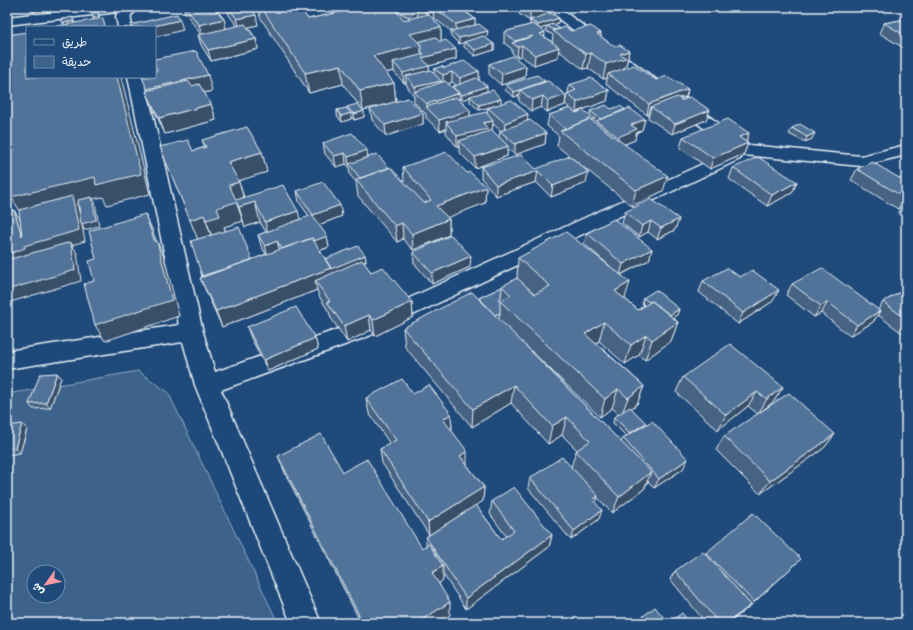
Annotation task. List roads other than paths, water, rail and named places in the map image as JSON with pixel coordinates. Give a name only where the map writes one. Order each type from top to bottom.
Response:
[{"type":"street","points":[[7,21],[126,7]]},
{"type":"street","points":[[125,26],[123,16],[124,11],[132,7]]},
{"type":"street","points":[[550,7],[744,150]]},
{"type":"street","points":[[136,78],[192,332],[207,385],[306,623]]},
{"type":"street","points":[[207,385],[361,330],[744,150],[862,161],[906,150]]},
{"type":"street","points":[[7,360],[192,332]]}]
